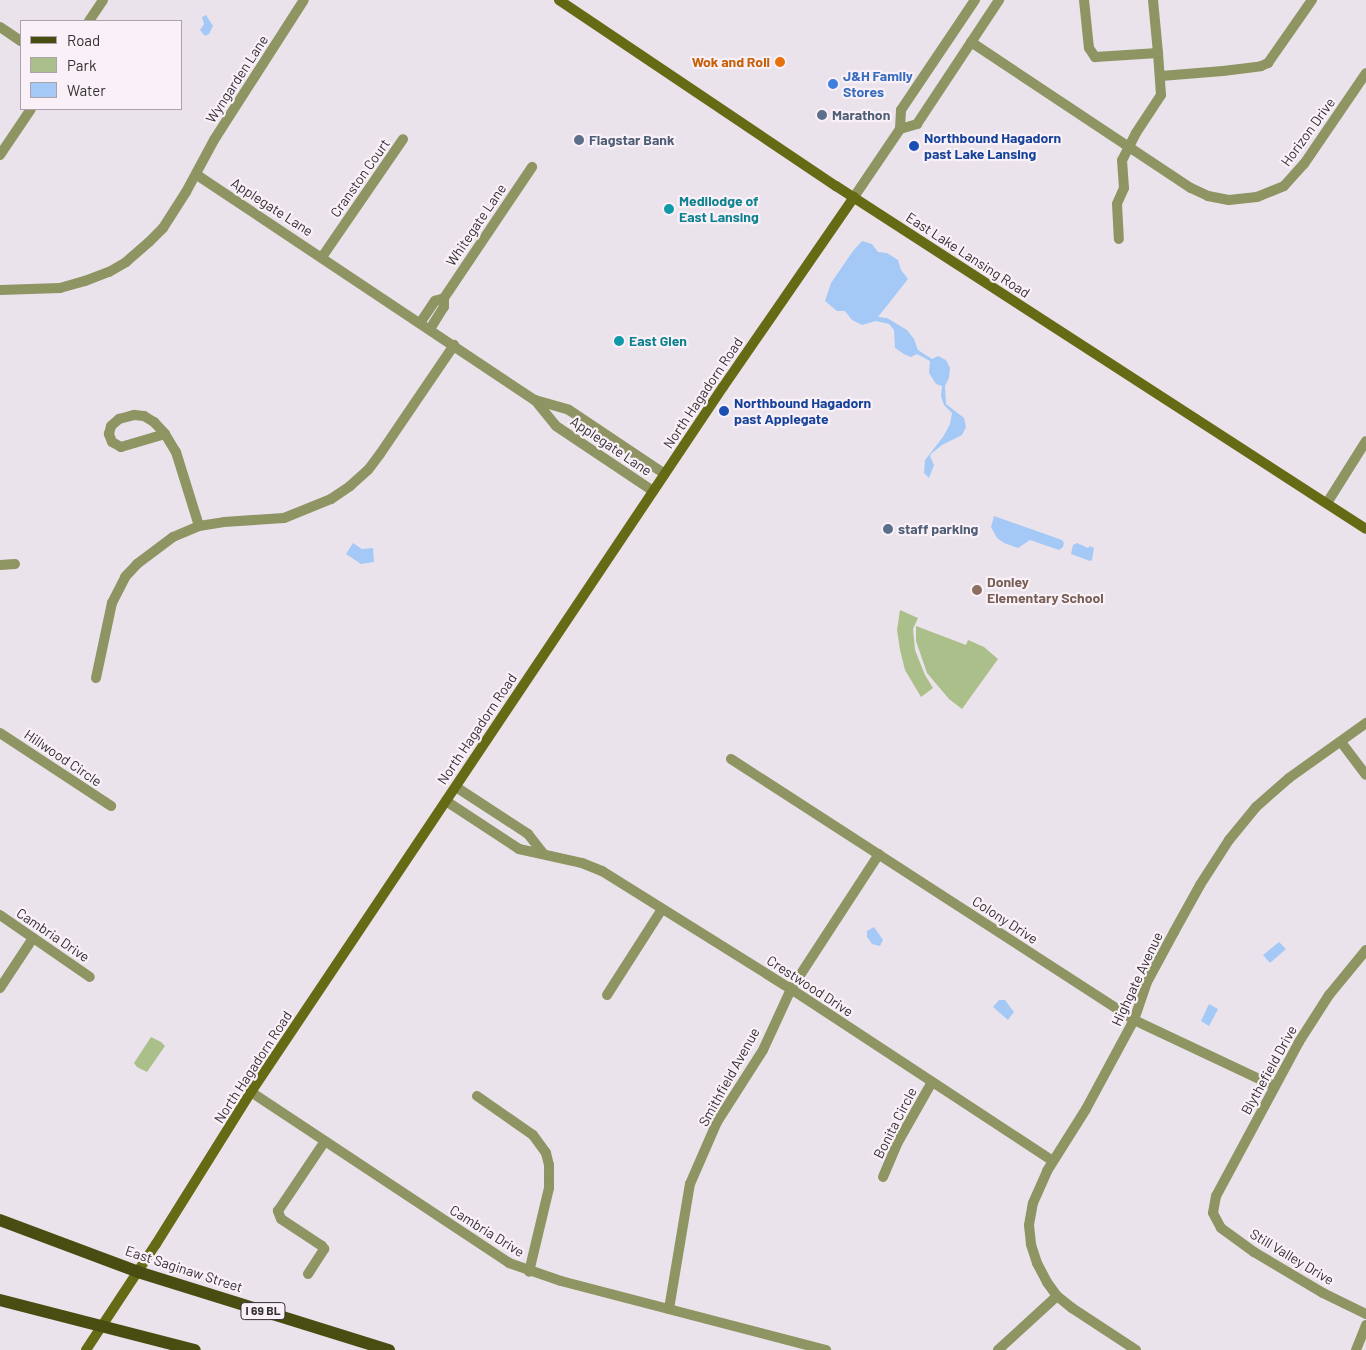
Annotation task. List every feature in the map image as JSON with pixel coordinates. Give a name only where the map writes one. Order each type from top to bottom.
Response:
[{"type":"main road","name":"East Saginaw Street","points":[[0,1220],[138,1272],[389,1350]]},
{"type":"main road","points":[[0,1300],[195,1350]]},
{"type":"street","points":[[90,20],[103,0]]},
{"type":"street","name":"Wyngarden Lane","points":[[197,175],[214,140],[304,0]]},
{"type":"street","name":"East Lake Lansing Road","points":[[559,0],[854,197],[1366,529]]},
{"type":"street","name":"North Hagadorn Road","points":[[86,1350],[138,1272],[251,1092],[653,491],[900,130],[901,110],[976,0]]},
{"type":"street","name":"North Hagadorn Road","points":[[900,130],[917,124],[1000,0]]},
{"type":"street","points":[[1084,0],[1089,48],[1096,57],[1158,53]]},
{"type":"street","points":[[1118,239],[1116,204],[1124,188],[1122,160],[1161,95],[1161,76],[1153,0]]},
{"type":"street","points":[[1161,76],[1261,66],[1273,58],[1312,0]]},
{"type":"street","points":[[0,27],[20,41]]},
{"type":"street","name":"Horizon Drive","points":[[971,42],[1191,188],[1208,196],[1229,200],[1257,197],[1272,192],[1294,177],[1366,74]]},
{"type":"street","points":[[0,155],[30,110]]},
{"type":"street","name":"Cranston Court","points":[[322,257],[403,139]]},
{"type":"street","name":"Whitegate Lane","points":[[430,329],[444,307],[444,298],[532,167]]},
{"type":"street","points":[[0,290],[60,288],[108,272],[138,252],[163,228],[197,175]]},
{"type":"street","name":"Applegate Lane","points":[[197,175],[420,322],[534,400],[556,426],[653,491]]},
{"type":"street","name":"Whitegate Lane","points":[[420,322],[435,301],[444,298]]},
{"type":"street","points":[[96,678],[107,618],[125,577],[150,552],[173,537],[199,526],[224,522],[284,518],[330,499],[350,486],[368,470],[454,345]]},
{"type":"street","name":"Applegate Lane","points":[[534,400],[569,410],[665,474]]},
{"type":"street","points":[[165,434],[120,447],[112,442],[109,434],[111,426],[119,419],[134,415],[144,416],[154,422],[165,434],[176,452],[199,526]]},
{"type":"street","points":[[1327,503],[1366,441]]},
{"type":"street","points":[[0,565],[15,564]]},
{"type":"street","name":"Highgate Avenue","points":[[1057,1296],[1037,1263],[1031,1244],[1029,1225],[1033,1203],[1053,1161],[1086,1109],[1134,1020],[1147,982],[1200,885],[1229,840],[1256,806],[1289,778],[1366,724]]},
{"type":"street","name":"Hillwood Circle","points":[[0,733],[111,806]]},
{"type":"street","points":[[1341,742],[1366,775]]},
{"type":"street","name":"Colony Drive","points":[[731,759],[1134,1020],[1274,1086]]},
{"type":"street","points":[[456,787],[528,834],[543,853]]},
{"type":"street","name":"Crestwood Drive","points":[[446,801],[519,849],[530,853],[543,853],[582,863],[602,871],[791,989],[1053,1161]]},
{"type":"street","name":"Smithfield Avenue","points":[[669,1309],[690,1184],[717,1122],[763,1050],[791,989],[879,854]]},
{"type":"street","points":[[607,995],[662,909]]},
{"type":"street","name":"Cambria Drive","points":[[0,915],[90,977]]},
{"type":"street","points":[[0,988],[33,938]]},
{"type":"street","name":"Blythefield Drive","points":[[1213,1214],[1216,1196],[1274,1086],[1329,995],[1366,950]]},
{"type":"street","name":"Bonita Circle","points":[[883,1177],[898,1142],[932,1082]]},
{"type":"street","name":"Cambria Drive","points":[[251,1092],[509,1263],[529,1272],[826,1350]]},
{"type":"street","points":[[477,1096],[533,1135],[546,1153],[549,1164],[549,1188],[529,1272]]},
{"type":"street","points":[[308,1274],[324,1249],[281,1219],[278,1211],[324,1141]]},
{"type":"street","name":"Still Valley Drive","points":[[1213,1214],[1220,1228],[1254,1252],[1323,1293],[1366,1314]]},
{"type":"street","points":[[998,1350],[1057,1296],[1136,1350]]},
{"type":"street","points":[[1356,1350],[1366,1325]]},
{"type":"green space","points":[[900,610],[918,618],[913,629],[915,650],[925,675],[933,688],[921,697],[905,670],[900,650],[897,630]]},
{"type":"green space","points":[[916,626],[966,645],[968,640],[984,647],[998,659],[962,709],[949,699],[927,673],[916,641]]},
{"type":"green space","points":[[151,1037],[165,1046],[147,1072],[137,1067],[134,1063]]},
{"type":"water","points":[[206,15],[213,26],[209,34],[205,36],[200,30],[204,24],[202,17]]},
{"type":"water","points":[[862,241],[872,244],[878,252],[887,253],[898,260],[901,270],[908,279],[878,317],[887,318],[907,330],[914,339],[918,350],[932,359],[938,356],[946,360],[950,368],[949,378],[945,386],[946,404],[964,418],[966,427],[962,435],[942,445],[931,454],[934,465],[929,478],[924,473],[925,460],[943,437],[950,424],[952,413],[944,405],[941,396],[942,386],[936,384],[929,373],[930,361],[917,354],[911,357],[895,348],[894,330],[889,324],[876,321],[862,325],[852,320],[845,311],[837,311],[825,301],[831,283]]},
{"type":"water","points":[[994,516],[1062,540],[1064,543],[1063,547],[1059,550],[1030,540],[1018,548],[1004,543],[997,538],[991,527]]},
{"type":"water","points":[[353,543],[362,549],[373,548],[374,562],[361,564],[346,554]]},
{"type":"water","points":[[1077,543],[1088,548],[1090,546],[1094,548],[1092,560],[1090,561],[1071,554],[1073,545]]},
{"type":"water","points":[[874,927],[883,940],[880,946],[872,944],[867,937],[867,931]]},
{"type":"water","points":[[1279,942],[1286,949],[1270,963],[1263,955]]},
{"type":"water","points":[[999,1000],[1005,1000],[1014,1012],[1008,1020],[993,1007]]},
{"type":"water","points":[[1209,1004],[1218,1009],[1209,1026],[1201,1021]]},
{"type":"place","name":"Wok and Roll","points":[[780,62]]},
{"type":"place","name":"J&H Family Stores","points":[[833,84]]},
{"type":"place","name":"Marathon","points":[[822,115]]},
{"type":"place","name":"Flagstar Bank","points":[[579,140]]},
{"type":"place","name":"Northbound Hagadorn past Lake Lansing","points":[[914,146]]},
{"type":"place","name":"Medilodge of East Lansing","points":[[669,209]]},
{"type":"place","name":"East Glen","points":[[619,341]]},
{"type":"place","name":"Northbound Hagadorn past Applegate","points":[[724,411]]},
{"type":"place","name":"staff parking","points":[[888,529]]},
{"type":"place","name":"Donley Elementary School","points":[[977,590]]}]
